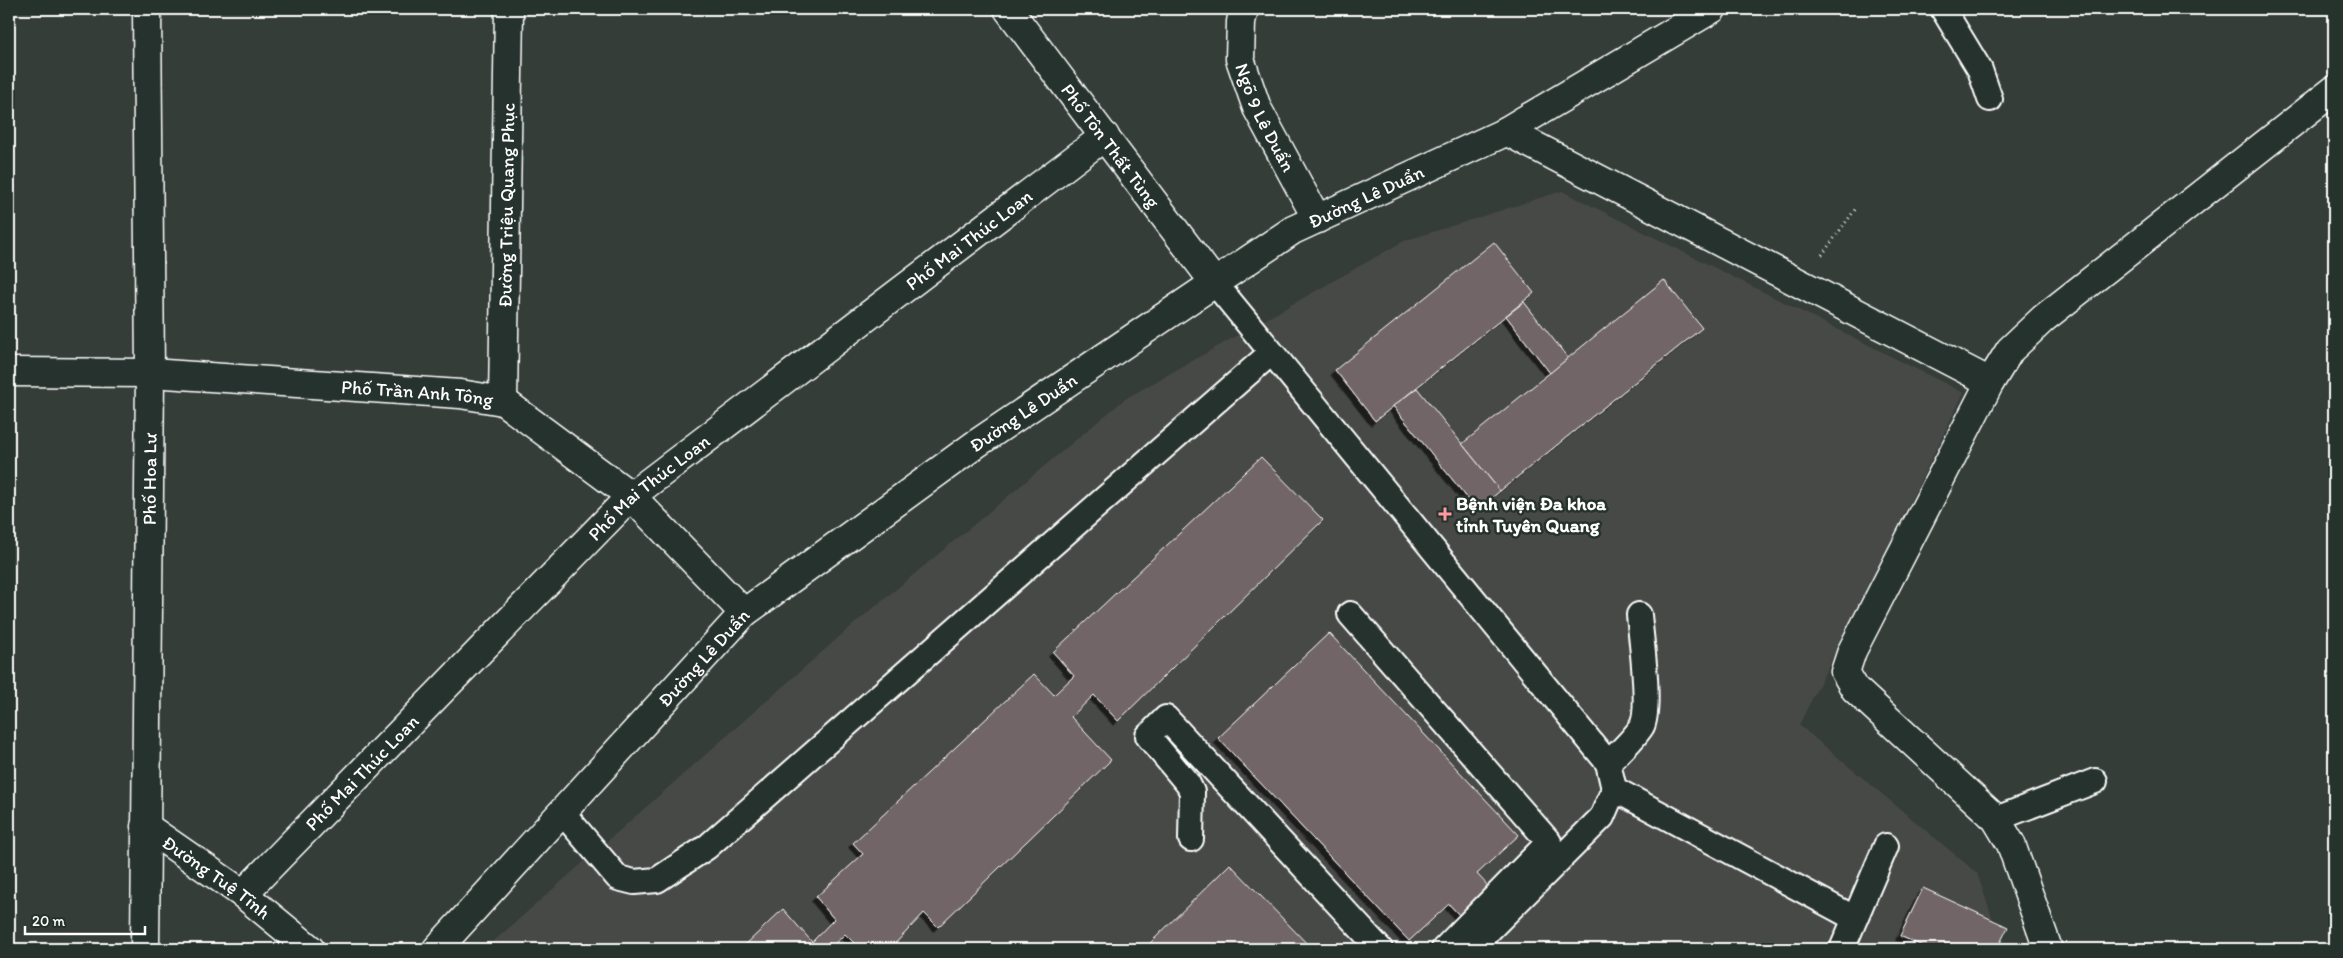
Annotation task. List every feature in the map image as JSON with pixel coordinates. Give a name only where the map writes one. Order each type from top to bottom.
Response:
[{"type":"street","name":"Phố Hoa Lư","points":[[145,949],[150,373],[146,9]]},
{"type":"street","name":"Đường Triệu Quang Phục","points":[[503,401],[509,9]]},
{"type":"street","name":"Phố Tôn Thất Tùng","points":[[1008,9],[1214,282]]},
{"type":"street","name":"Ngõ 9 Lê Duẩn","points":[[1244,9],[1241,22],[1240,59],[1257,108],[1317,219]]},
{"type":"street","name":"Đường Lê Duẩn","points":[[437,949],[744,613],[976,444],[1293,230],[1506,131],[1712,9]]},
{"type":"street","points":[[2048,949],[2011,844],[1996,819],[1855,689],[1845,672],[1852,651],[1990,382],[2010,350],[2044,318],[2334,90]]},
{"type":"street","points":[[1506,131],[1990,382]]},
{"type":"street","name":"Phố Mai Thúc Loan","points":[[243,894],[631,496],[1105,136]]},
{"type":"street","name":"Phố Trần Anh Tông","points":[[9,372],[150,373],[460,394],[503,401],[631,496],[744,613]]},
{"type":"street","name":"Đường Tuệ Tĩnh","points":[[145,826],[243,894],[310,949]]},
{"type":"lane","points":[[1943,9],[1980,70],[1990,99]]},
{"type":"lane","points":[[1214,282],[1608,763],[1614,789],[1602,817],[1470,949]]},
{"type":"lane","points":[[562,812],[618,878],[634,882],[657,880],[707,848],[1271,353]]},
{"type":"lane","points":[[1350,614],[1549,842],[1444,949]]},
{"type":"lane","points":[[1608,763],[1630,741],[1643,724],[1646,708],[1639,615]]},
{"type":"lane","points":[[1191,839],[1192,792],[1188,784],[1148,736],[1166,718],[1380,949]]},
{"type":"lane","points":[[1996,819],[2095,781]]},
{"type":"lane","points":[[1614,789],[1854,918]]},
{"type":"lane","points":[[1842,949],[1886,846]]},
{"type":"path","points":[[1802,284],[1857,207]]},
{"type":"shaded area","name":"Bệnh viện Đa khoa tỉnh Tuyên Quang","points":[[1562,191],[1964,393],[1799,725],[1977,873],[2003,949],[485,949],[847,630],[1125,399],[1404,241]]},
{"type":"building","points":[[1494,242],[1534,293],[1375,421],[1335,370]]},
{"type":"building","points":[[1664,280],[1702,328],[1500,491],[1462,444]]},
{"type":"building","points":[[1524,302],[1568,358],[1550,373],[1506,316]]},
{"type":"building","points":[[1417,388],[1500,491],[1477,510],[1393,406]]},
{"type":"building","points":[[1261,457],[1323,520],[1118,721],[1094,695],[1071,717],[1111,760],[938,927],[924,913],[890,949],[860,949],[845,934],[829,949],[741,949],[783,909],[812,942],[834,919],[816,897],[863,854],[853,843],[1034,674],[1054,695],[1074,676],[1053,652]]},
{"type":"building","points":[[1329,633],[1519,835],[1477,874],[1489,887],[1459,915],[1449,904],[1409,941],[1218,738]]},
{"type":"building","points":[[1230,864],[1312,949],[1144,949]]},
{"type":"building","points":[[1923,888],[2008,927],[1997,949],[1929,949],[1900,936]]},
{"type":"place","name":"Bệnh viện Đa khoa tỉnh Tuyên Quang","points":[[1445,514]]}]
